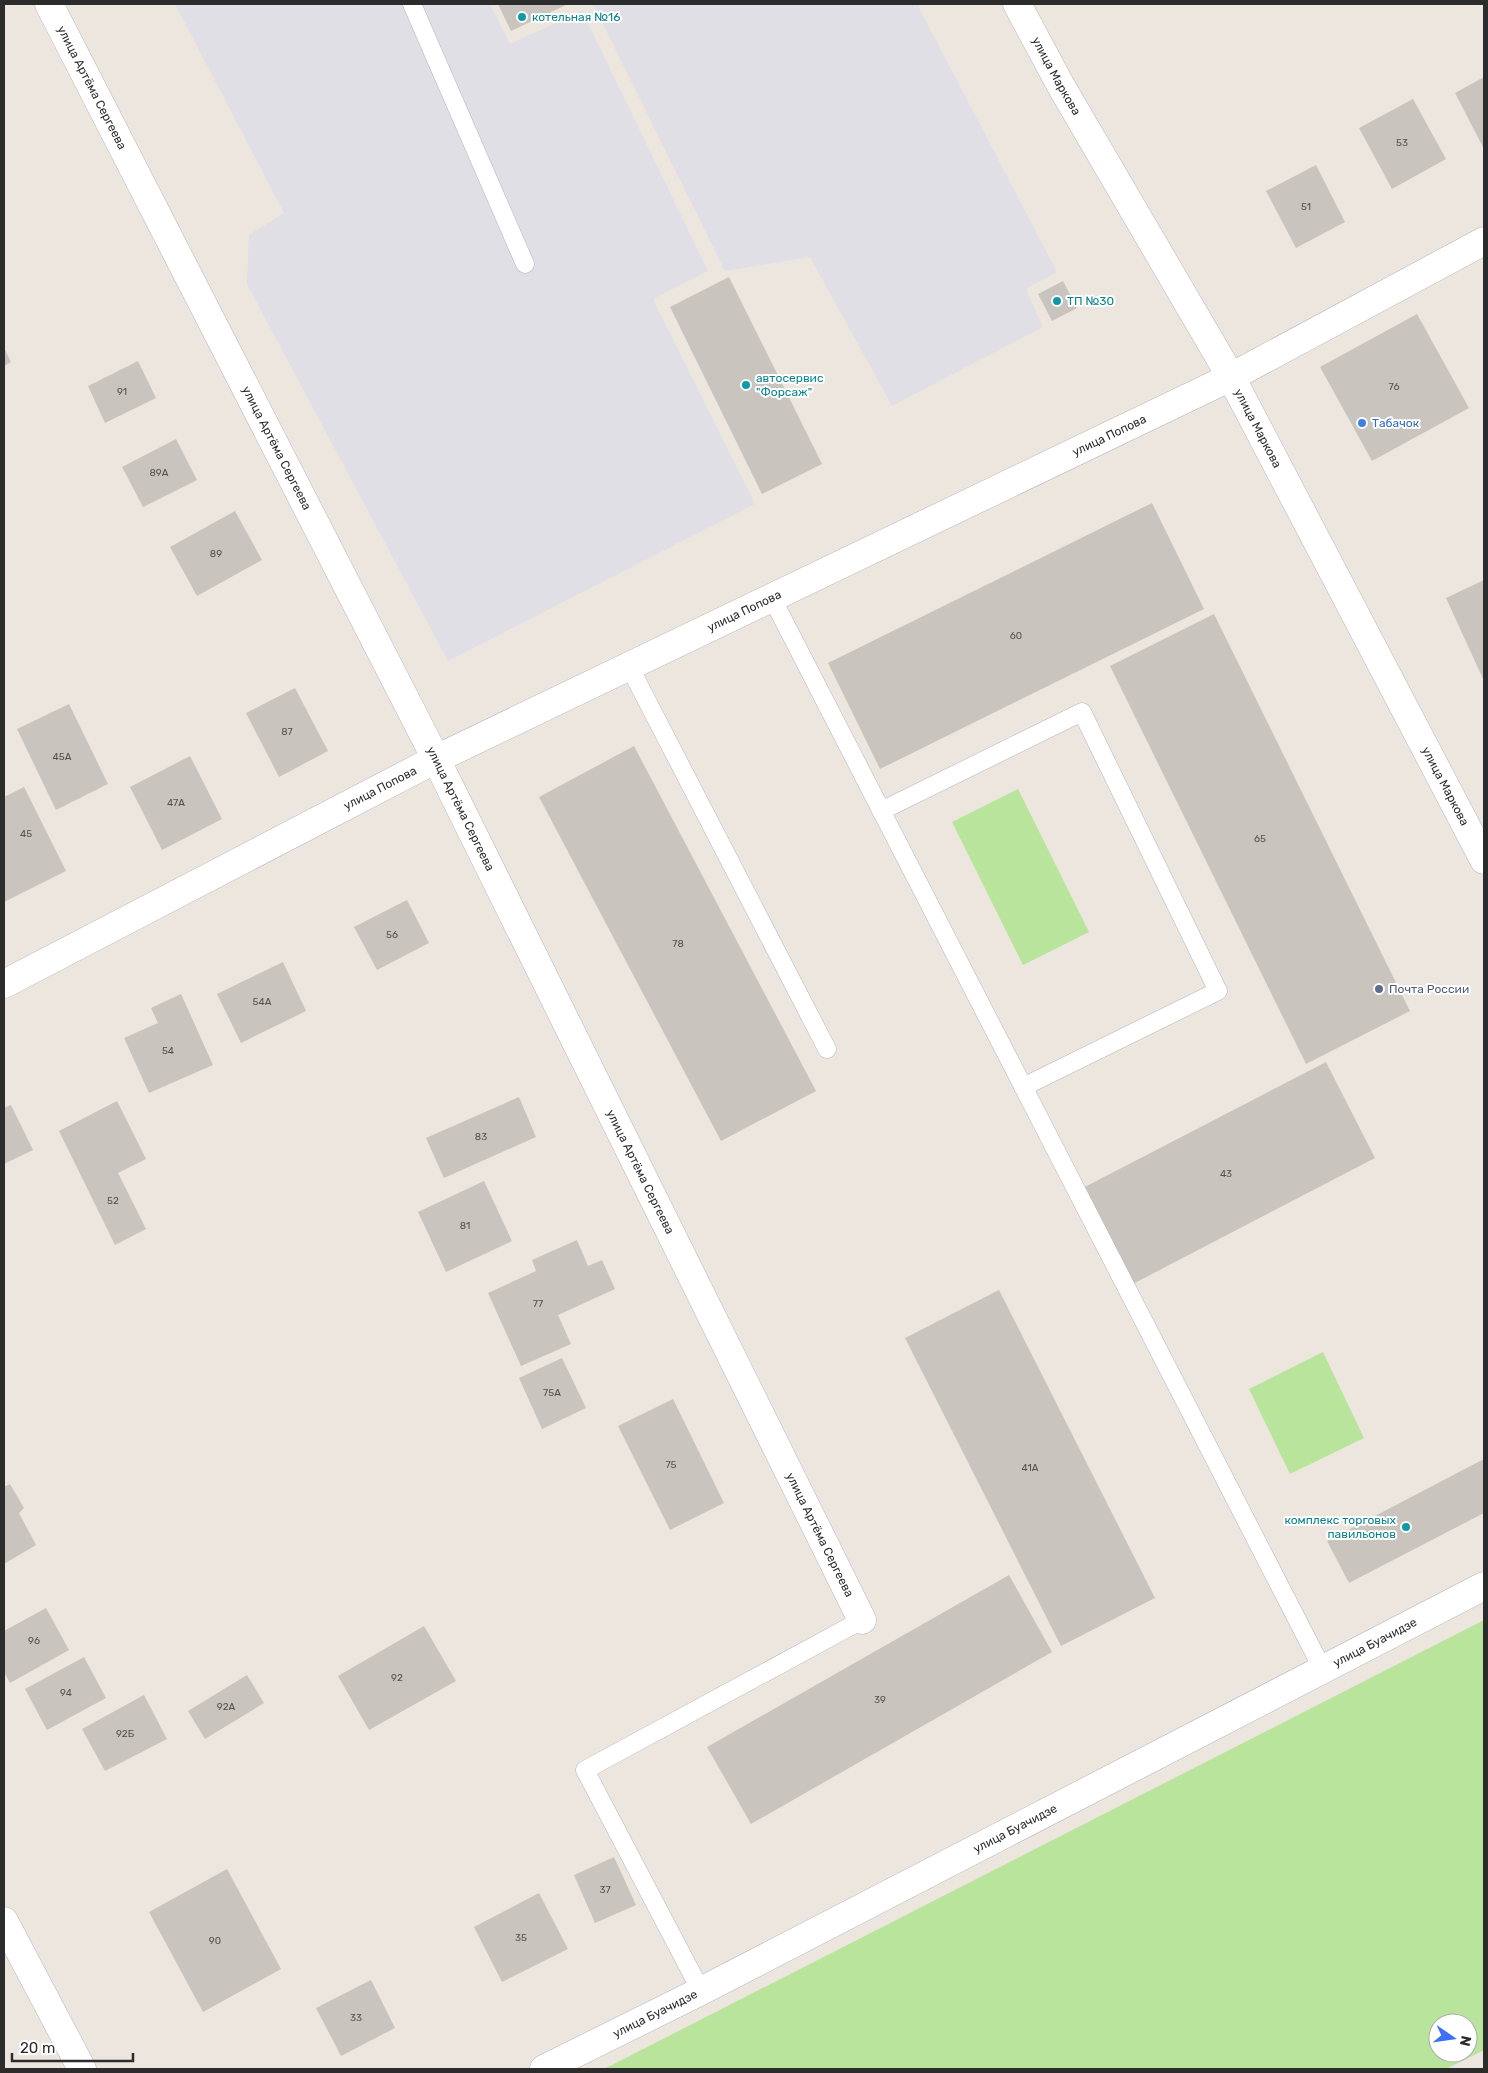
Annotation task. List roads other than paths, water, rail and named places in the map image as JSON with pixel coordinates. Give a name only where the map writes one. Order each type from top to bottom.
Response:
[{"type":"street","name":"улица Артёма Сергеева","points":[[49,4],[436,760],[862,1620]]},
{"type":"street","name":"улица Маркова","points":[[1017,4],[1061,86],[1231,377],[1484,860]]},
{"type":"street","name":"улица Попова","points":[[4,984],[436,760],[1231,377],[1484,240]]},
{"type":"street","name":"улица Буачидзе","points":[[544,2069],[701,1991],[1484,1586]]},
{"type":"street","points":[[4,1921],[82,2069]]},
{"type":"lane","points":[[412,4],[526,264]]},
{"type":"lane","points":[[772,598],[1323,1670]]},
{"type":"lane","points":[[629,666],[827,1050]]},
{"type":"lane","points":[[881,812],[1082,712],[1218,991],[1023,1087]]},
{"type":"lane","points":[[701,1991],[585,1770],[862,1620]]},
{"type":"place","name":"котельная №16","points":[[522,17]]},
{"type":"place","name":"ТП №30","points":[[1057,301]]},
{"type":"place","name":"автосервис \"Форсаж\"","points":[[746,385]]},
{"type":"place","name":"Табачок","points":[[1362,423]]},
{"type":"place","name":"Почта России","points":[[1379,989]]},
{"type":"place","name":"комплекс торговых павильонов","points":[[1406,1527]]}]
